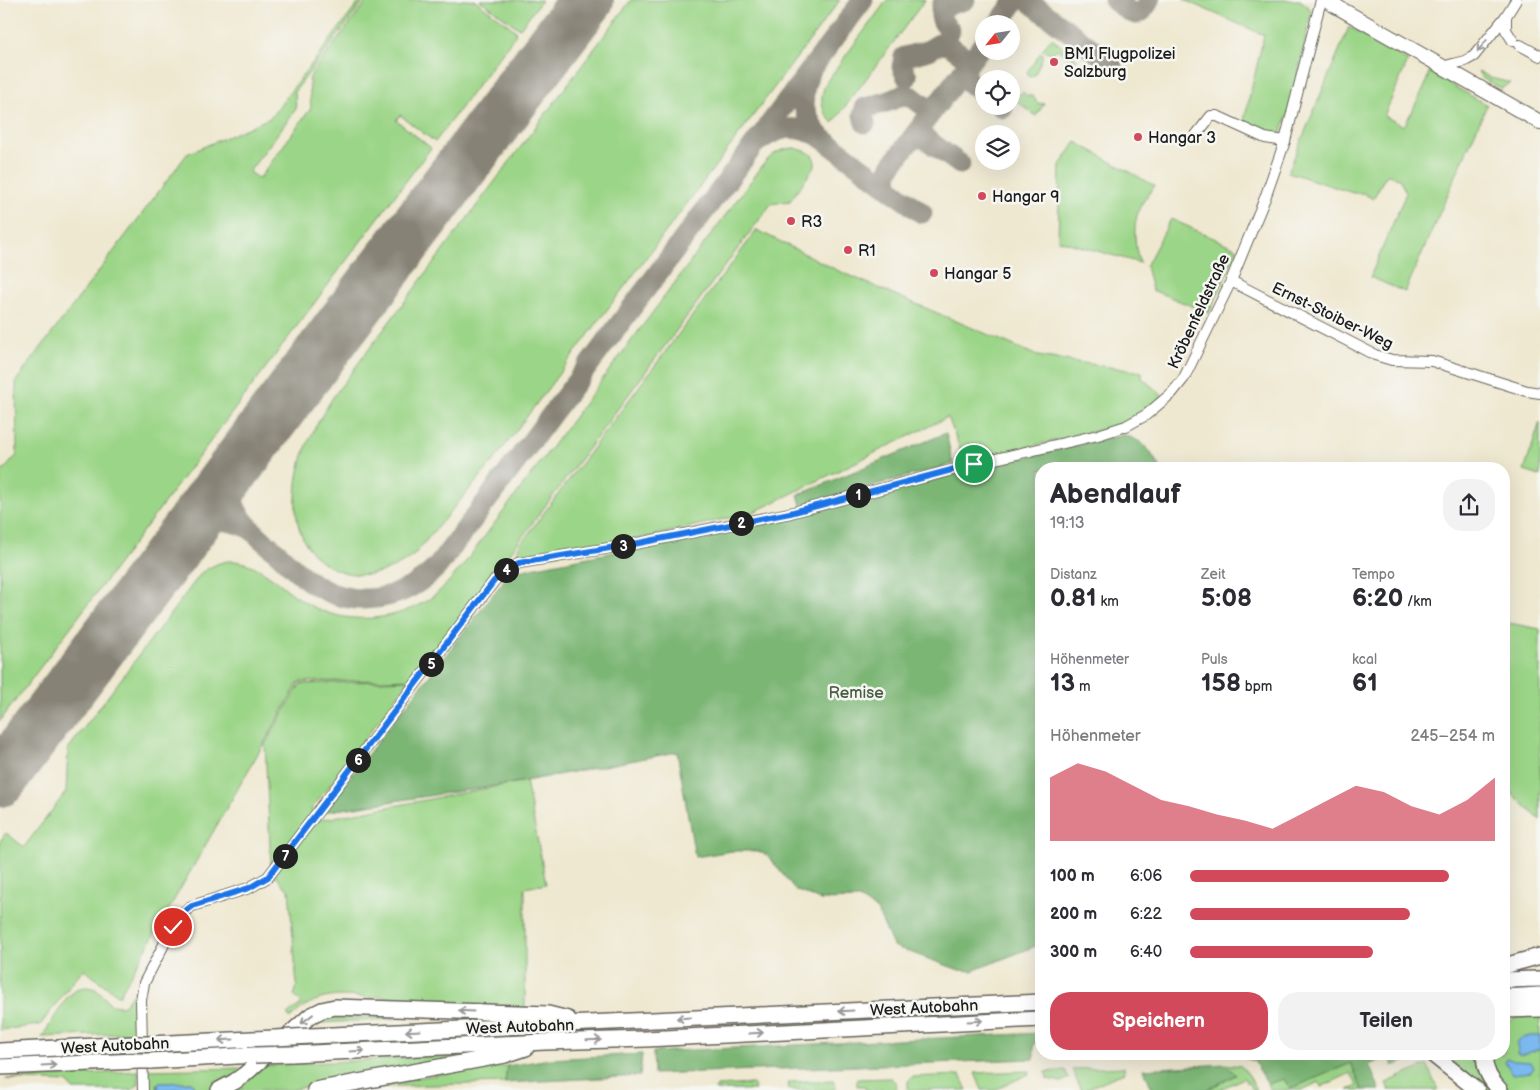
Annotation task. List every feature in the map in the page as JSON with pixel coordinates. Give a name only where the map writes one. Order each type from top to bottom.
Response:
[{"type":"highway","points":[[1510,965],[1540,956]]},
{"type":"highway","points":[[1510,967],[1540,966]]},
{"type":"highway","points":[[1510,980],[1540,979]]},
{"type":"highway","points":[[1510,997],[1540,995]]},
{"type":"highway","name":"West Autobahn","points":[[0,1051],[142,1040],[275,1038],[1035,1002]]},
{"type":"highway","points":[[219,1090],[244,1075],[310,1016],[322,1010],[335,1007],[548,1014],[584,1022]]},
{"type":"highway","points":[[1510,1010],[1540,1009]]},
{"type":"highway","points":[[1510,1017],[1525,1010]]},
{"type":"highway","name":"West Autobahn","points":[[0,1068],[255,1055],[646,1039],[1035,1018]]},
{"type":"highway","points":[[315,1090],[505,1055],[545,1042]]},
{"type":"highway","points":[[1440,1060],[1477,1090]]},
{"type":"highway","points":[[1485,1060],[1488,1075],[1500,1090]]},
{"type":"main road","points":[[1325,0],[1445,66],[1540,122]]},
{"type":"street","name":"Kröbenfeldstraße","points":[[143,1090],[141,1000],[144,983],[179,917],[192,906],[249,888],[268,877],[494,581],[508,569],[519,563],[634,544],[790,513],[974,464],[1113,431],[1146,415],[1172,393],[1184,378],[1231,282],[1265,198],[1285,141],[1321,0]]},
{"type":"street","points":[[1445,66],[1474,56],[1506,16],[1516,0]]},
{"type":"street","points":[[1506,16],[1506,30],[1516,43],[1540,56]]},
{"type":"street","points":[[1196,135],[1211,116],[1217,116],[1265,138],[1285,141]]},
{"type":"street","name":"Ernst-Stoiber-Weg","points":[[1231,282],[1375,355],[1392,360],[1432,361],[1526,391],[1540,393]]},
{"type":"green space","points":[[361,0],[365,0],[295,91],[296,109],[249,172],[259,179],[311,108],[309,80],[312,73],[368,0],[475,0],[515,30],[516,34],[435,142],[400,115],[396,120],[431,148],[0,721],[0,474],[17,455],[16,381],[187,154],[270,118]]},
{"type":"green space","points":[[480,0],[542,0],[520,28]]},
{"type":"green space","points":[[631,0],[840,0],[492,463],[413,556],[392,568],[371,574],[351,574],[332,568],[317,557],[305,541],[297,521],[297,481],[307,444],[333,397]]},
{"type":"green space","points":[[887,0],[925,0],[833,123],[825,113],[822,103],[827,81]]},
{"type":"green space","points":[[1184,0],[1300,0],[1309,7],[1311,12],[1298,75],[1286,121],[1280,136],[1273,137],[1243,125],[1264,35]]},
{"type":"green space","points":[[1349,27],[1408,61],[1384,116],[1404,126],[1425,86],[1429,72],[1487,105],[1405,292],[1370,277],[1406,193],[1399,178],[1388,175],[1385,177],[1373,199],[1363,193],[1353,193],[1288,172]]},
{"type":"green space","points":[[1052,38],[1077,59],[1075,62],[1057,49],[1053,53],[1042,50]]},
{"type":"green space","points":[[1041,52],[1043,54],[1035,75],[1029,77],[1027,72]]},
{"type":"green space","points":[[1478,71],[1491,78],[1511,83],[1501,89],[1482,78]]},
{"type":"green space","points":[[1023,92],[1027,96],[1033,96],[1037,103],[1044,104],[1036,116],[1020,104],[1020,94]]},
{"type":"green space","points":[[1076,142],[1155,186],[1141,205],[1136,219],[1135,241],[1140,263],[1058,240],[1060,165]]},
{"type":"green space","points":[[794,148],[806,151],[812,155],[815,166],[790,201],[771,204],[416,679],[299,682],[119,996],[83,969],[40,1025],[0,1030],[0,841],[6,833],[24,847],[66,792],[68,749],[202,572],[225,561],[234,561],[254,566],[306,603],[338,616],[355,618],[388,616],[405,611],[435,595],[464,564],[766,161],[772,155]]},
{"type":"green space","points":[[1171,219],[1238,249],[1209,313],[1152,290],[1146,266]]},
{"type":"green space","points":[[757,230],[839,271],[1038,356],[1142,372],[1142,378],[1163,396],[1152,406],[1117,426],[965,462],[948,417],[754,512],[652,536],[532,558],[516,556],[519,546]]},
{"type":"green space","points":[[1540,422],[1540,476],[1524,471]]},
{"type":"green space","points":[[946,433],[953,464],[801,505],[798,495]]},
{"type":"green space","name":"Remise","points":[[1122,435],[1141,443],[1156,462],[1035,462],[1035,946],[972,971],[959,970],[893,946],[877,910],[859,899],[820,900],[795,890],[768,856],[758,851],[732,851],[695,857],[677,752],[526,781],[323,812],[509,574],[521,570],[792,518],[976,469]]},
{"type":"green space","points":[[1510,623],[1540,629],[1540,820],[1510,792]]},
{"type":"green space","points":[[409,680],[311,810],[319,820],[526,781],[546,884],[525,888],[525,1009],[441,1004],[374,996],[373,998],[339,996],[319,999],[309,1003],[291,1018],[287,1015],[302,1003],[294,996],[297,986],[289,890],[283,885],[271,867],[265,744],[300,684]]},
{"type":"green space","points":[[79,988],[96,989],[112,1005],[121,1006],[126,1003],[134,991],[137,1033],[42,1037],[67,997]]},
{"type":"green space","points":[[1540,1013],[1540,1090],[1510,1090],[1497,1079],[1491,1060],[1510,1060],[1510,1020]]},
{"type":"green space","points":[[395,1017],[395,1019],[319,1023],[319,1018]]},
{"type":"green space","points":[[1035,1033],[1034,1059],[654,1074],[653,1052]]},
{"type":"green space","points":[[475,1054],[290,1090],[227,1090],[260,1066]]},
{"type":"green space","points":[[642,1054],[640,1076],[505,1083],[507,1066],[550,1059]]},
{"type":"green space","points":[[1251,1060],[1382,1060],[1369,1065],[1380,1090],[1362,1090],[1351,1063],[1290,1089],[1284,1079],[1268,1084],[1254,1061]]},
{"type":"green space","points":[[1390,1060],[1408,1060],[1393,1066]]},
{"type":"green space","points":[[1447,1060],[1484,1060],[1494,1090],[1484,1090]]},
{"type":"green space","points":[[1351,1063],[1362,1090],[1348,1090],[1357,1086],[1351,1073],[1321,1087],[1319,1082],[1302,1090],[1271,1090],[1268,1084],[1284,1079],[1290,1089]]},
{"type":"green space","points":[[1225,1064],[1241,1066],[1249,1075],[1256,1090],[1252,1090],[1244,1078],[1218,1090],[1206,1090],[1236,1075]]},
{"type":"green space","points":[[1225,1064],[1236,1075],[1206,1090],[1153,1090],[1143,1069]]},
{"type":"green space","points":[[1427,1065],[1438,1090],[1389,1090],[1386,1083]]},
{"type":"green space","points":[[507,1066],[505,1083],[362,1087],[464,1070]]},
{"type":"green space","points":[[1124,1067],[1125,1072],[1084,1090],[1081,1090],[1072,1069]]},
{"type":"green space","points":[[246,1068],[217,1087],[208,1090],[167,1090],[182,1089],[191,1082],[157,1085],[158,1090],[149,1090],[147,1070]]},
{"type":"green space","points":[[1065,1070],[1069,1078],[1061,1082],[1047,1079],[1046,1072]]},
{"type":"green space","points":[[139,1071],[139,1084],[132,1090],[73,1090],[66,1082],[6,1079]]},
{"type":"green space","points":[[1030,1071],[1029,1074],[995,1090],[982,1090],[975,1073]]},
{"type":"green space","points":[[960,1075],[967,1090],[908,1090],[908,1081],[912,1077]]},
{"type":"green space","points":[[891,1078],[896,1083],[896,1090],[866,1090],[865,1086],[857,1086],[857,1079]]},
{"type":"green space","points":[[833,1080],[836,1090],[789,1090],[788,1082]]},
{"type":"green space","points":[[753,1084],[755,1090],[715,1090],[717,1086]]},
{"type":"water","points":[[1540,1036],[1540,1049],[1521,1055],[1517,1054],[1516,1043],[1522,1038]]},
{"type":"water","points":[[1510,1059],[1531,1062],[1534,1068],[1531,1072],[1512,1074],[1505,1061]]},
{"type":"water","points":[[191,1082],[195,1085],[194,1087],[158,1090],[158,1083]]},
{"type":"taxiway","points":[[234,469],[233,500],[237,511],[260,538],[315,585],[331,593],[347,597],[379,598],[395,594],[424,578],[437,567],[863,0]]},
{"type":"taxiway","points":[[950,30],[942,19],[942,6],[965,0]]},
{"type":"taxiway","points":[[1005,15],[1016,0]]},
{"type":"taxiway","points":[[1027,0],[1112,64]]},
{"type":"taxiway","points":[[1114,0],[1130,12],[1136,14],[1142,11],[1150,0]]},
{"type":"taxiway","points":[[907,77],[902,67],[904,57],[929,50],[939,44],[949,45],[970,61]]},
{"type":"taxiway","points":[[891,190],[887,178],[891,166],[975,55]]},
{"type":"taxiway","points":[[966,67],[965,76],[975,87]]},
{"type":"taxiway","points":[[759,141],[774,132],[787,129],[802,130],[818,135],[804,107],[805,85],[808,76]]},
{"type":"taxiway","points":[[865,123],[863,115],[865,108],[904,95],[912,97],[932,112]]},
{"type":"taxiway","points":[[818,135],[922,213]]},
{"type":"taxiway","points":[[911,140],[918,137],[926,139],[960,164]]},
{"type":"taxiway","points":[[186,533],[204,524],[218,520],[233,522],[251,529]]},
{"type":"runway","points":[[0,780],[587,0]]},
{"type":"place","name":"BMI Flugpolizei Salzburg","points":[[1054,62]]},
{"type":"place","name":"Hangar 3","points":[[1138,137]]},
{"type":"place","name":"Hangar 9","points":[[982,196]]},
{"type":"place","name":"R3","points":[[791,221]]},
{"type":"place","name":"R1","points":[[848,250]]},
{"type":"place","name":"Hangar 5","points":[[934,273]]},
{"type":"route","points":[[173,927],[179,917],[192,906],[249,888],[268,877],[494,581],[508,569],[519,563],[634,544],[790,513],[974,464]]}]
